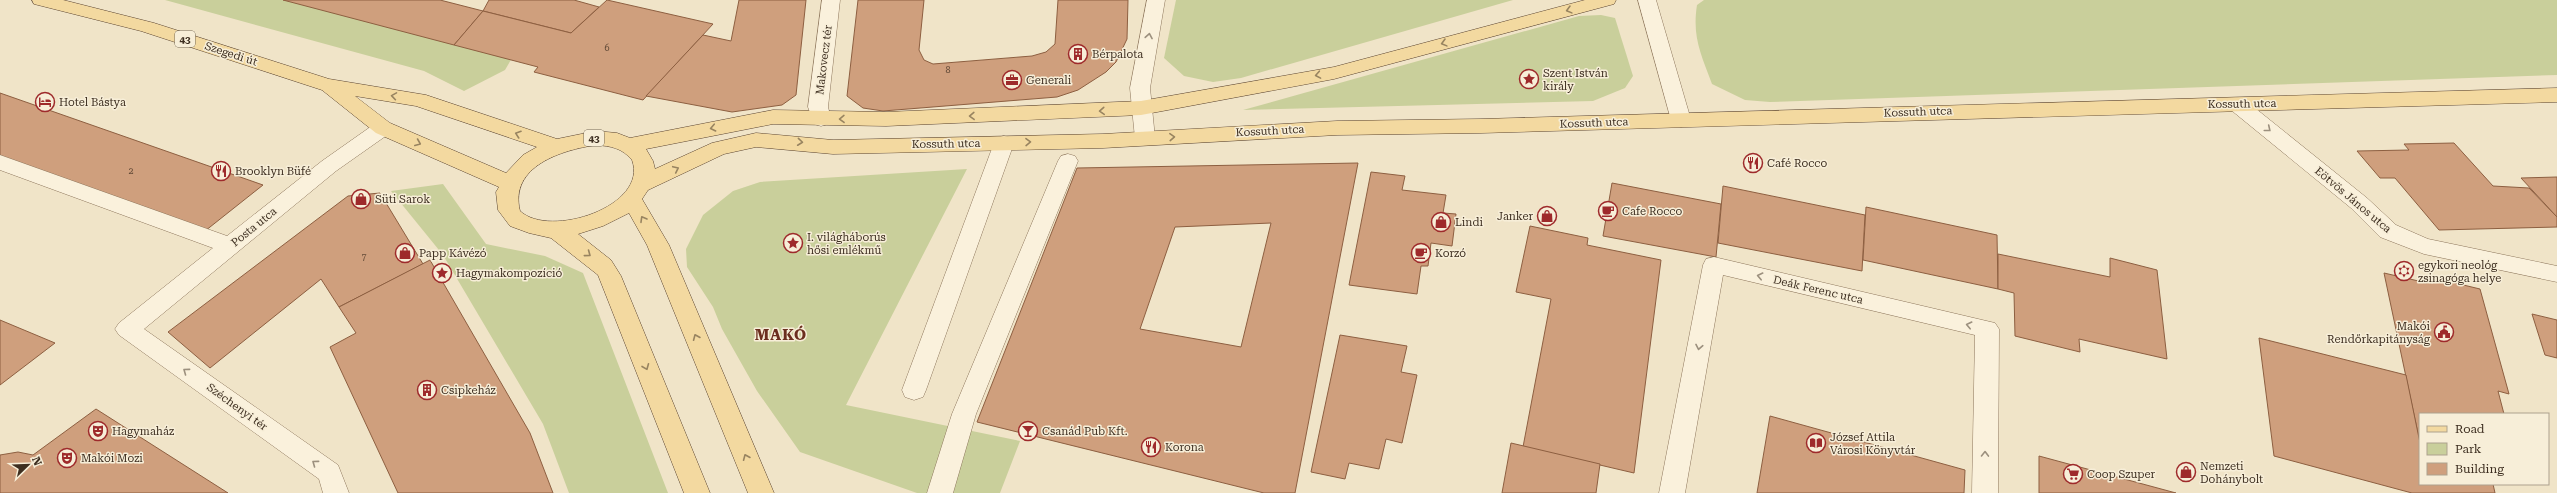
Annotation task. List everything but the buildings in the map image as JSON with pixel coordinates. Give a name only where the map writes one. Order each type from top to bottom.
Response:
[{"type":"main road","name":"Szegedi út","points":[[41,0],[147,27],[327,84]]},
{"type":"main road","points":[[630,145],[773,117],[821,119],[1031,114],[1141,108],[1334,72],[1607,0]]},
{"type":"main road","name":"43","points":[[327,84],[384,128],[510,183]]},
{"type":"main road","name":"43","points":[[327,84],[419,100],[555,146]]},
{"type":"main road","name":"Kossuth utca","points":[[636,192],[719,148],[756,140],[833,147],[1004,143],[1146,138],[1337,128],[1481,126],[1965,110],[2238,105],[2557,95]]},
{"type":"main road","name":"43","points":[[630,145],[614,139],[596,138],[576,140],[555,146],[536,156],[521,168],[510,183],[506,198],[509,211],[519,222],[536,228],[557,230],[577,227],[598,220],[616,210],[636,192]]},
{"type":"main road","points":[[630,145],[641,155],[645,169],[636,192],[761,493]]},
{"type":"main road","points":[[557,230],[606,268],[697,493]]},
{"type":"street","name":"Makovecz tér","points":[[821,119],[818,107],[832,0]]},
{"type":"street","points":[[1146,138],[1141,108],[1140,88],[1156,0]]},
{"type":"street","points":[[1647,0],[1681,120]]},
{"type":"street","name":"Eötvös János utca","points":[[2238,105],[2359,203],[2388,232],[2424,246],[2557,274]]},
{"type":"street","name":"Posta utca","points":[[127,329],[329,166],[384,128]]},
{"type":"street","points":[[914,390],[1004,143]]},
{"type":"street","points":[[940,493],[964,414],[1068,161]]},
{"type":"street","points":[[0,162],[231,246]]},
{"type":"street","name":"Deák Ferenc utca","points":[[1672,493],[1714,265],[1987,329],[1985,493]]},
{"type":"street","name":"Széchenyi tér","points":[[127,329],[329,473],[336,493]]},
{"type":"green space","points":[[165,0],[297,0],[512,58],[505,70],[464,91],[424,71]]},
{"type":"green space","points":[[1176,0],[1513,0],[1241,78],[1213,82],[1184,76],[1164,58]]},
{"type":"green space","points":[[1704,0],[2557,0],[2557,75],[1770,102],[1745,100],[1712,84],[1698,45],[1696,27],[1697,5]]},
{"type":"green space","points":[[1601,15],[1615,18],[1633,76],[1625,88],[1593,101],[1243,110],[1579,16]]},
{"type":"green space","points":[[967,169],[846,405],[1020,441],[1000,493],[917,493],[800,452],[757,391],[722,329],[713,307],[687,267],[686,249],[703,215],[733,191],[760,182]]},
{"type":"green space","points":[[443,184],[486,244],[545,256],[583,273],[668,493],[569,493],[543,424],[443,255],[391,191]]},
{"type":"place","name":"Bérpalota","points":[[1078,54]]},
{"type":"place","name":"Szent István király","points":[[1529,79]]},
{"type":"place","name":"Generali","points":[[1012,80]]},
{"type":"place","name":"Hotel Bástya","points":[[45,102]]},
{"type":"place","name":"Café Rocco","points":[[1753,163]]},
{"type":"place","name":"Brooklyn Büfé","points":[[221,171]]},
{"type":"place","name":"Süti Sarok","points":[[361,199]]},
{"type":"place","name":"Cafe Rocco","points":[[1608,211]]},
{"type":"place","name":"Janker","points":[[1547,216]]},
{"type":"place","name":"Lindi","points":[[1441,222]]},
{"type":"place","name":"I. világháborús hősi emlékmű","points":[[793,243]]},
{"type":"place","name":"Papp Kávézó","points":[[405,253]]},
{"type":"place","name":"Korzó","points":[[1421,253]]},
{"type":"place","name":"egykori neológ zsinagóga helye","points":[[2404,271]]},
{"type":"place","name":"Hagymakompozíció","points":[[442,273]]},
{"type":"place","name":"Makói Rendőrkapitányság","points":[[2444,332]]},
{"type":"place","name":"Csipkeház","points":[[427,390]]},
{"type":"place","name":"Hagymaház","points":[[98,431]]},
{"type":"place","name":"Csanád Pub Kft.","points":[[1028,431]]},
{"type":"place","name":"József Attila Városi Könyvtár","points":[[1816,443]]},
{"type":"place","name":"Korona","points":[[1151,447]]},
{"type":"place","name":"Makói Mozi","points":[[67,458]]},
{"type":"place","name":"Nemzeti Dohánybolt","points":[[2186,472]]},
{"type":"place","name":"Coop Szuper","points":[[2073,474]]},
{"type":"district","name":"MAKÓ","points":[[781,335]]}]
